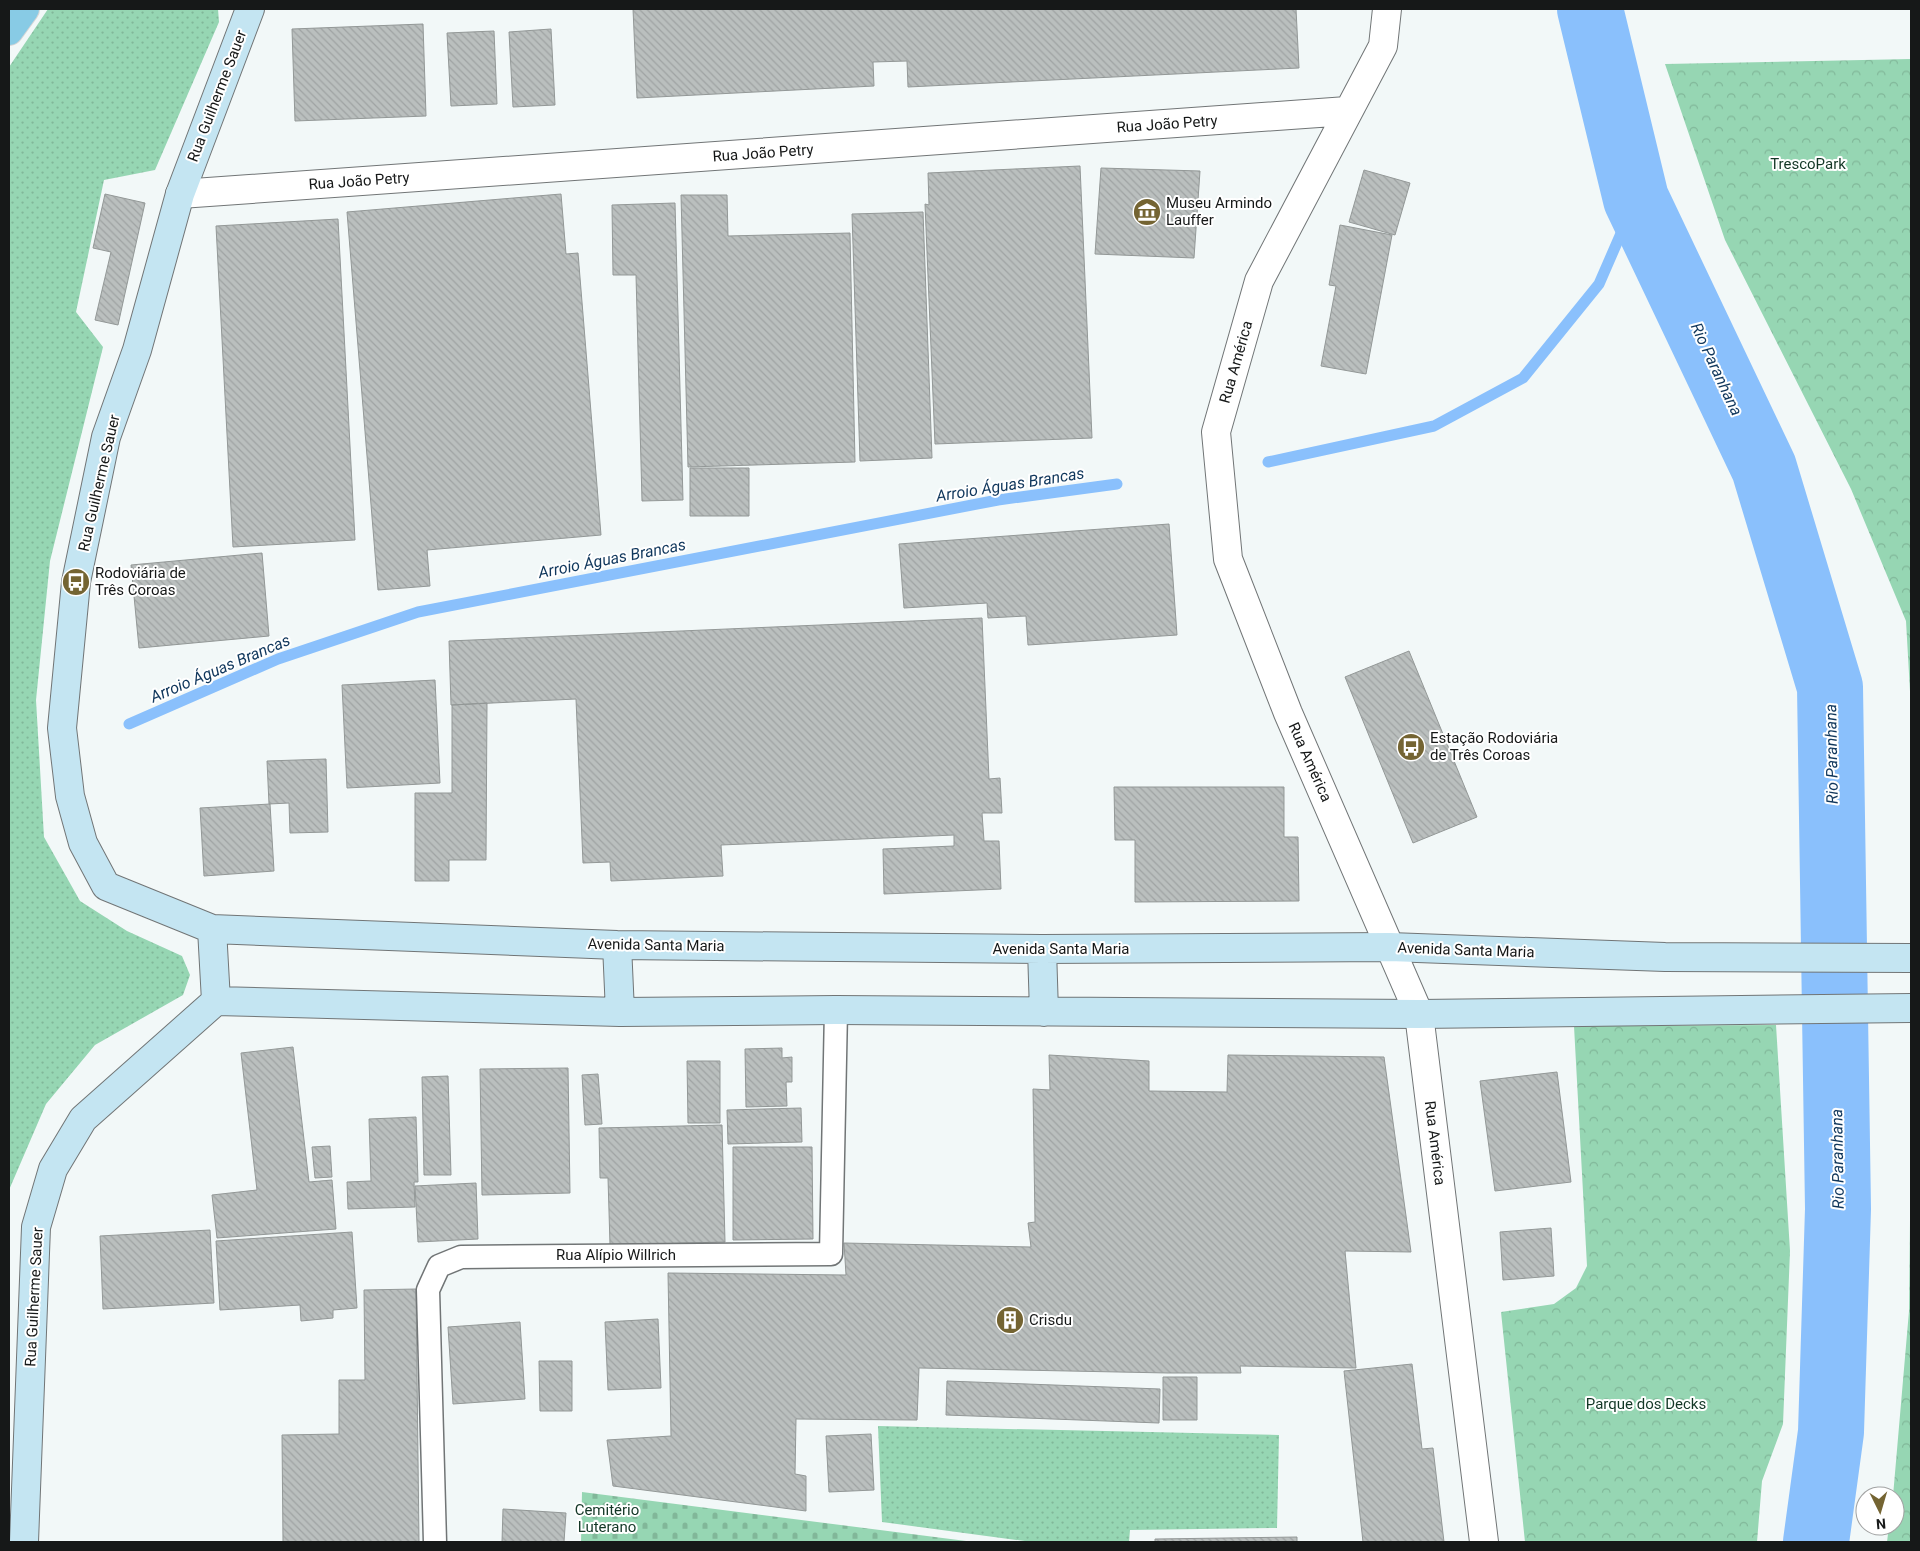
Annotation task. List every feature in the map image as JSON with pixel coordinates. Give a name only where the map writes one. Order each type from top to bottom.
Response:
[{"type":"main road","points":[[9,31],[25,9]]},
{"type":"main road","name":"Rua Guilherme Sauer","points":[[212,929],[106,886],[83,843],[70,796],[62,728],[76,582],[106,437],[137,350],[180,194],[250,9]]},
{"type":"main road","points":[[212,929],[216,1001],[620,1012],[836,1010],[1419,1014],[1911,1008]]},
{"type":"main road","name":"Avenida Santa Maria","points":[[212,929],[617,945],[1042,949],[1390,947],[1664,957],[1911,958]]},
{"type":"main road","points":[[617,945],[620,1012]]},
{"type":"main road","points":[[1042,949],[1044,1012]]},
{"type":"main road","name":"Rua Guilherme Sauer","points":[[24,1542],[36,1228],[53,1169],[83,1119],[216,1001]]},
{"type":"street","name":"Rua América","points":[[1388,9],[1382,46],[1260,281],[1216,432],[1228,559],[1288,713],[1419,1014],[1484,1542]]},
{"type":"street","name":"Rua João Petry","points":[[180,194],[1347,111]]},
{"type":"lane","name":"Rua Alípio Willrich","points":[[435,1542],[428,1290],[439,1266],[462,1257],[831,1254],[836,1010]]},
{"type":"green space","points":[[48,9],[218,9],[219,22],[155,170],[104,180],[76,312],[103,347],[50,561],[36,700],[44,837],[80,901],[127,931],[182,956],[190,975],[183,995],[95,1045],[46,1104],[9,1190],[9,67]]},
{"type":"green space","name":"TrescoPark","points":[[1911,59],[1911,709],[1906,621],[1851,489],[1725,240],[1665,64]]},
{"type":"green space","name":"Parque dos Decks","points":[[1776,1025],[1790,1251],[1783,1424],[1762,1481],[1757,1542],[1525,1542],[1501,1312],[1554,1304],[1576,1288],[1587,1266],[1574,1026]]},
{"type":"green space","points":[[1911,1130],[1911,1542],[1887,1542],[1888,1536],[1905,1536],[1905,1486],[1894,1486],[1909,1311]]},
{"type":"green space","points":[[878,1426],[1279,1435],[1277,1528],[1130,1530],[1129,1542],[1032,1542],[882,1522]]},
{"type":"green space","name":"Cemitério Luterano","points":[[582,1492],[974,1542],[581,1542]]},
{"type":"building","points":[[633,9],[1296,9],[1299,68],[908,87],[907,61],[873,62],[874,86],[637,98]]},
{"type":"building","points":[[423,24],[426,116],[295,121],[292,29]]},
{"type":"building","points":[[551,29],[555,105],[513,107],[509,32]]},
{"type":"building","points":[[494,31],[497,104],[451,106],[447,33]]},
{"type":"building","points":[[1080,166],[1092,438],[935,444],[925,204],[929,205],[928,173]]},
{"type":"building","name":"Museu Armindo Lauffer","points":[[1101,168],[1200,171],[1194,258],[1095,254]]},
{"type":"building","points":[[1364,170],[1410,183],[1395,235],[1349,222]]},
{"type":"building","points":[[105,194],[145,203],[118,325],[95,320],[111,252],[93,248]]},
{"type":"building","points":[[561,194],[566,254],[578,253],[601,535],[427,550],[430,586],[378,590],[347,212]]},
{"type":"building","points":[[681,195],[727,195],[728,236],[850,233],[855,462],[688,467]]},
{"type":"building","points":[[675,203],[683,500],[642,501],[636,275],[613,275],[612,205]]},
{"type":"building","points":[[923,212],[932,458],[860,461],[852,214]]},
{"type":"building","points":[[338,219],[355,540],[233,547],[216,226]]},
{"type":"building","points":[[1340,225],[1392,235],[1366,374],[1321,366],[1336,286],[1329,285]]},
{"type":"building","points":[[690,468],[749,468],[749,516],[690,516]]},
{"type":"building","points":[[1169,524],[1177,635],[1028,645],[1026,616],[988,618],[987,603],[904,608],[899,544]]},
{"type":"building","points":[[262,553],[269,636],[139,648],[131,565]]},
{"type":"building","points":[[982,618],[989,779],[1000,778],[1002,813],[982,813],[984,841],[999,841],[1001,889],[884,894],[883,849],[954,846],[954,835],[721,845],[723,876],[611,881],[610,862],[583,863],[576,699],[451,705],[449,641]]},
{"type":"building","name":"Estação Rodoviária de Três Coroas","points":[[1409,651],[1477,817],[1413,843],[1345,677]]},
{"type":"building","points":[[435,680],[440,783],[347,788],[342,685]]},
{"type":"building","points":[[487,703],[486,860],[449,860],[449,881],[415,881],[415,793],[452,793],[452,705]]},
{"type":"building","points":[[326,759],[328,832],[290,833],[289,803],[269,804],[267,761]]},
{"type":"building","points":[[1114,787],[1284,787],[1284,837],[1298,837],[1299,901],[1135,902],[1135,840],[1115,840]]},
{"type":"building","points":[[270,804],[274,871],[204,876],[200,808]]},
{"type":"building","points":[[293,1047],[309,1182],[332,1180],[336,1229],[217,1238],[212,1195],[257,1190],[241,1053]]},
{"type":"building","points":[[782,1048],[782,1058],[792,1057],[792,1082],[786,1082],[787,1106],[746,1107],[745,1049]]},
{"type":"building","name":"Crisdu","points":[[1049,1055],[1149,1061],[1149,1091],[1227,1092],[1228,1055],[1384,1057],[1411,1252],[1345,1251],[1356,1368],[1240,1366],[1241,1373],[1168,1373],[919,1368],[917,1420],[796,1419],[795,1474],[806,1476],[806,1511],[613,1486],[607,1440],[671,1436],[668,1273],[846,1275],[844,1243],[1031,1247],[1028,1223],[1035,1222],[1033,1089],[1050,1090]]},
{"type":"building","points":[[687,1061],[720,1061],[720,1123],[688,1123]]},
{"type":"building","points":[[568,1068],[570,1193],[482,1195],[480,1069]]},
{"type":"building","points":[[1557,1072],[1571,1182],[1495,1191],[1480,1081]]},
{"type":"building","points":[[598,1074],[602,1124],[585,1125],[582,1075]]},
{"type":"building","points":[[448,1076],[451,1175],[424,1175],[422,1077]]},
{"type":"building","points":[[801,1108],[802,1142],[728,1144],[727,1110]]},
{"type":"building","points":[[416,1117],[418,1182],[414,1182],[415,1207],[348,1209],[347,1182],[371,1181],[369,1119]]},
{"type":"building","points":[[722,1125],[725,1242],[610,1245],[608,1178],[600,1178],[599,1128]]},
{"type":"building","points":[[330,1146],[332,1177],[315,1178],[312,1147]]},
{"type":"building","points":[[733,1147],[812,1147],[813,1239],[733,1240]]},
{"type":"building","points":[[476,1183],[478,1239],[418,1242],[415,1186]]},
{"type":"building","points":[[1551,1228],[1554,1276],[1503,1280],[1500,1232]]},
{"type":"building","points":[[210,1230],[214,1303],[103,1309],[100,1236]]},
{"type":"building","points":[[352,1232],[357,1308],[333,1310],[333,1318],[301,1321],[300,1305],[220,1310],[216,1241]]},
{"type":"building","points":[[416,1289],[419,1542],[283,1542],[282,1435],[339,1434],[339,1380],[365,1380],[364,1290]]},
{"type":"building","points":[[658,1319],[661,1388],[608,1390],[605,1322]]},
{"type":"building","points":[[520,1322],[525,1399],[453,1404],[448,1327]]},
{"type":"building","points":[[539,1361],[572,1361],[572,1411],[540,1411]]},
{"type":"building","points":[[1412,1364],[1422,1449],[1433,1448],[1444,1542],[1363,1542],[1344,1371]]},
{"type":"building","points":[[1163,1377],[1197,1377],[1197,1420],[1163,1420]]},
{"type":"building","points":[[947,1381],[1160,1389],[1159,1423],[946,1415]]},
{"type":"building","points":[[871,1434],[874,1490],[829,1492],[826,1436]]},
{"type":"building","points":[[503,1509],[566,1513],[564,1542],[502,1542]]},
{"type":"building","points":[[1297,1537],[1297,1542],[1155,1542],[1155,1539]]},
{"type":"waterway","name":"Rio Paranhana","points":[[1590,9],[1636,199],[1764,468],[1830,687],[1838,1209],[1831,1432],[1816,1542]]},
{"type":"waterway","name":"Arroio Águas Brancas","points":[[1268,462],[1434,426],[1523,378],[1599,284],[1636,199]]},
{"type":"waterway","name":"Arroio Águas Brancas","points":[[129,724],[278,659],[418,612],[998,500],[1117,484]]},
{"type":"place","name":"Museu Armindo Lauffer","points":[[1147,212]]},
{"type":"place","name":"Rodoviária de Três Coroas","points":[[76,582]]},
{"type":"place","name":"Estação Rodoviária de Três Coroas","points":[[1411,747]]},
{"type":"place","name":"Crisdu","points":[[1010,1320]]}]
